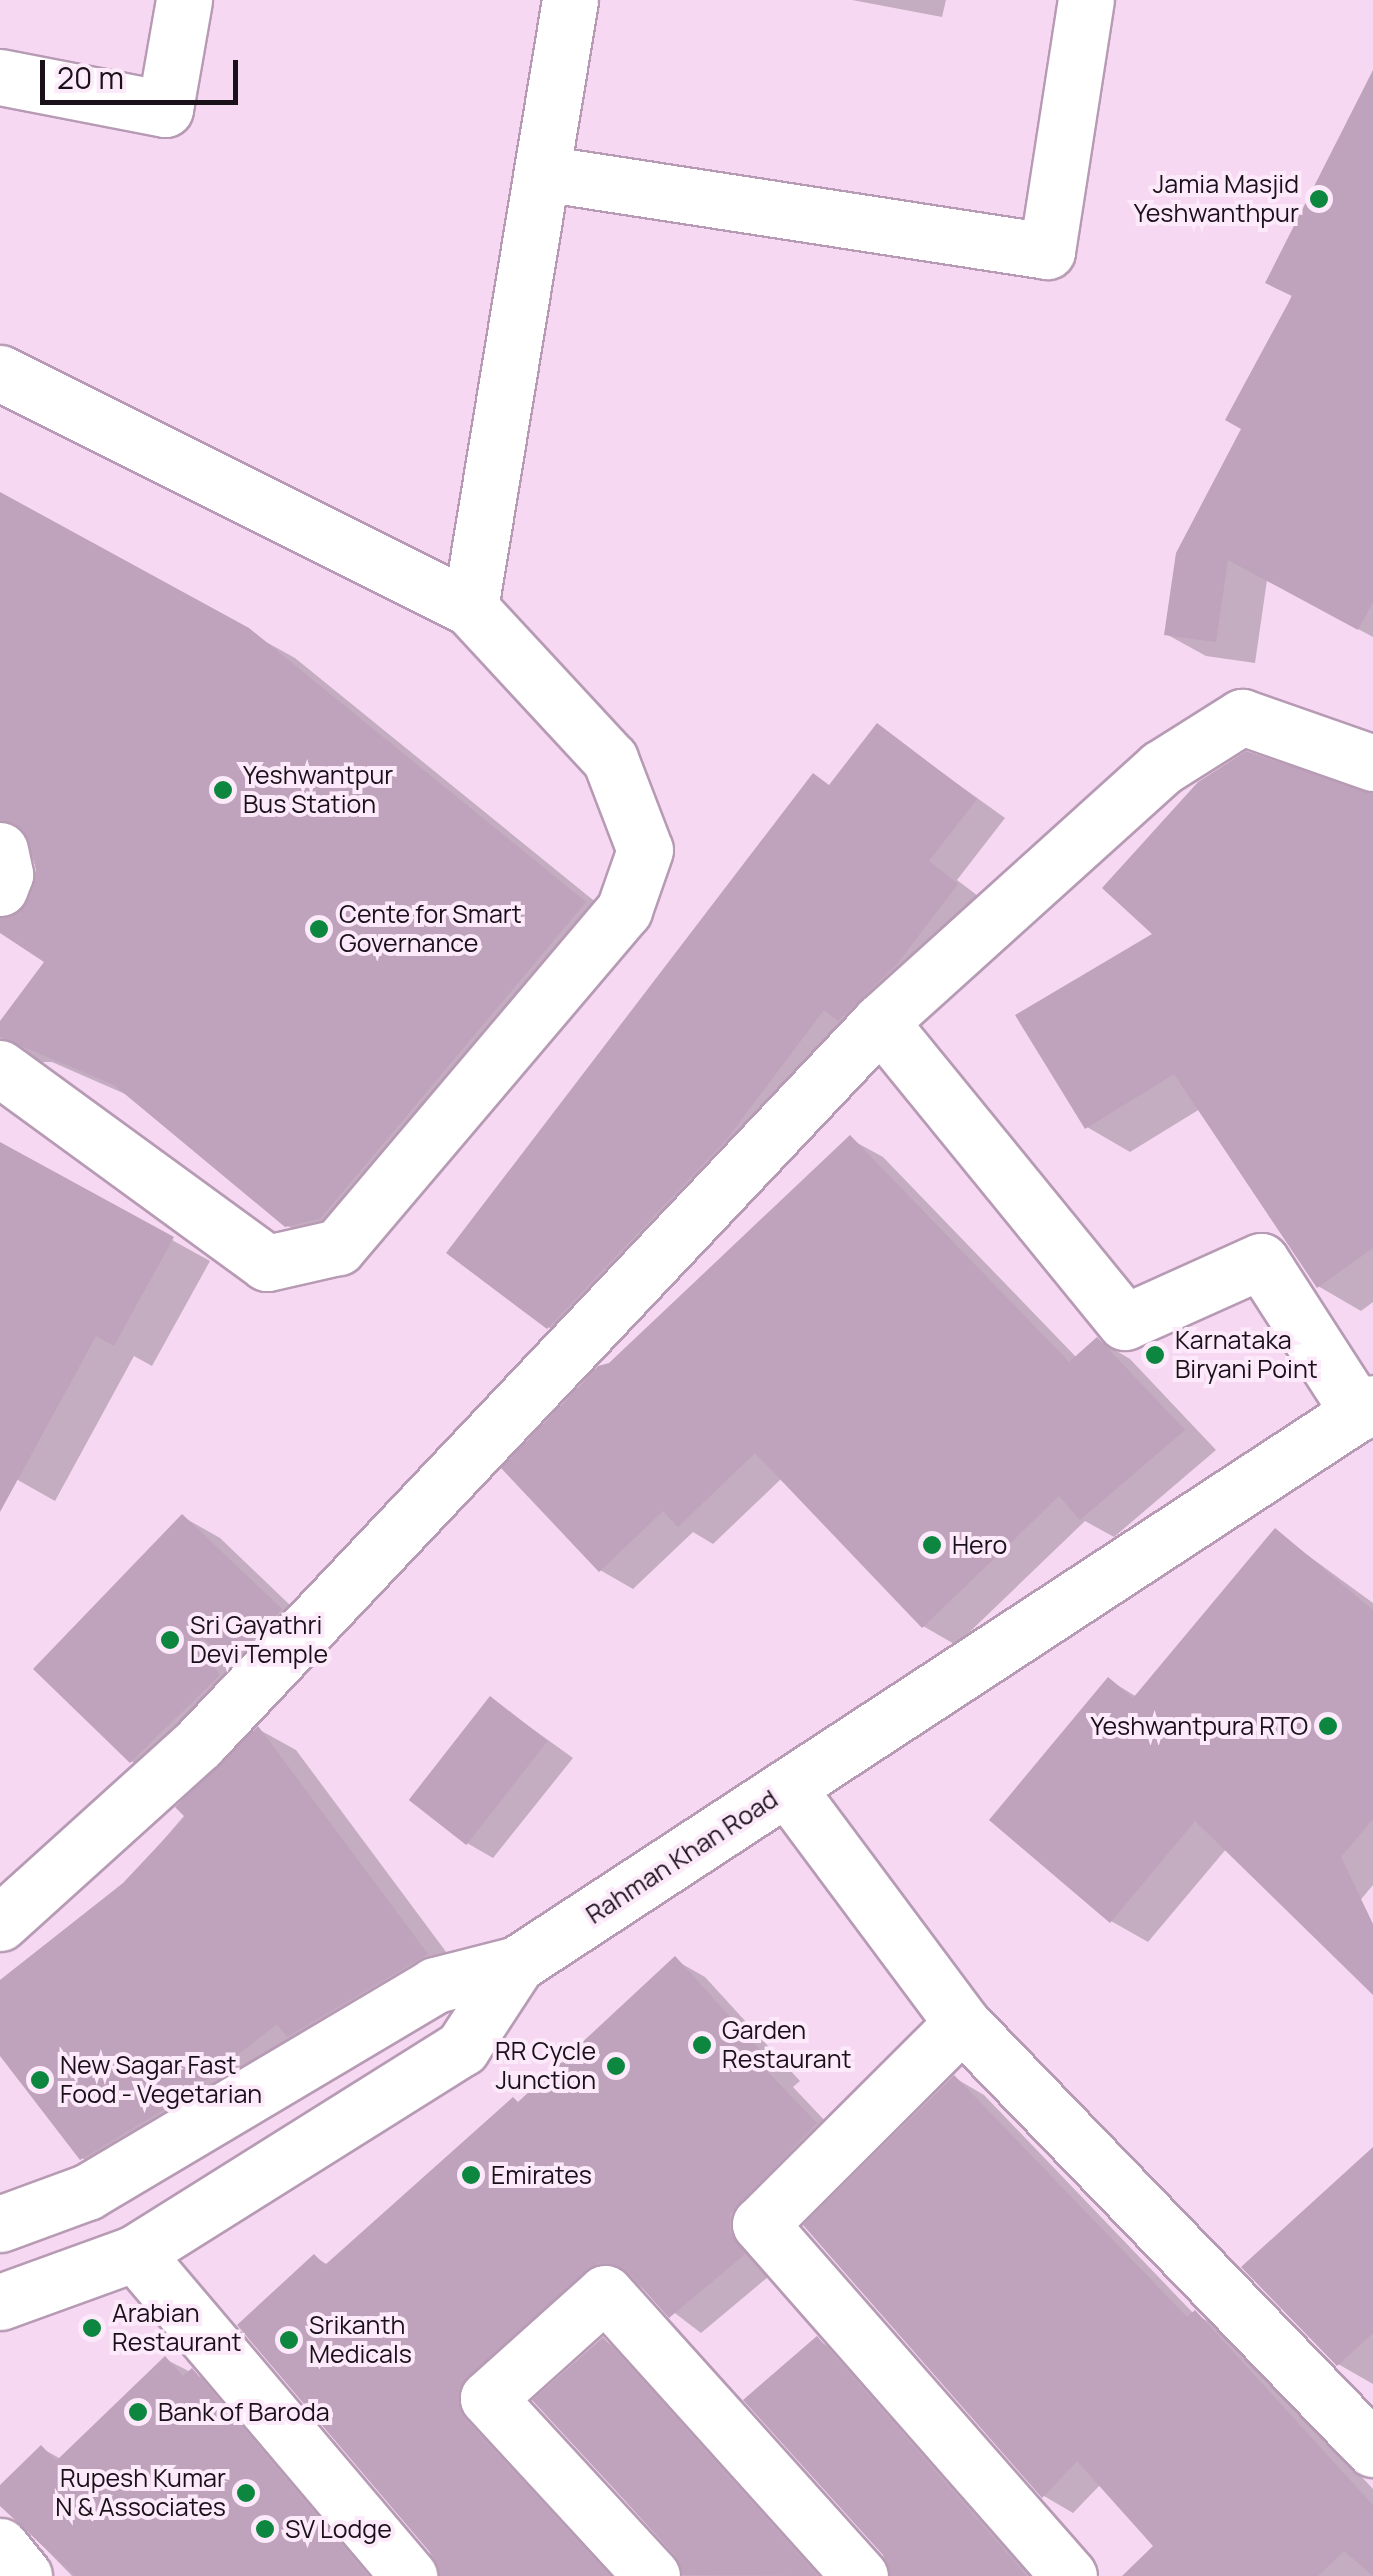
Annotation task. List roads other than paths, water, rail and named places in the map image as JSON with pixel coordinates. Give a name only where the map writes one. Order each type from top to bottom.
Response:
[{"type":"street","points":[[0,77],[165,109],[184,0]]},
{"type":"street","points":[[470,608],[570,0]]},
{"type":"street","points":[[542,174],[1047,251],[1086,0]]},
{"type":"street","points":[[0,373],[470,608],[610,759],[644,850],[624,910],[338,1247],[267,1263],[0,1068]]},
{"type":"street","points":[[0,1923],[199,1743],[880,1022],[1161,768],[1242,717],[1373,762]]},
{"type":"street","points":[[0,850],[6,874],[0,888]]},
{"type":"street","points":[[880,1022],[1125,1322],[1262,1261],[1366,1408]]},
{"type":"street","name":"Rahman Khan Road","points":[[0,2302],[135,2253],[462,2048],[517,1964],[1366,1408]]},
{"type":"street","points":[[787,1788],[962,2023],[1373,2449]]},
{"type":"street","points":[[0,2224],[87,2192],[435,1985],[517,1964]]},
{"type":"street","points":[[962,2023],[760,2224],[1070,2576]]},
{"type":"street","points":[[135,2253],[409,2576]]},
{"type":"street","points":[[652,2576],[488,2398],[605,2294],[860,2576]]},
{"type":"street","points":[[0,2546],[24,2576]]},
{"type":"place","name":"Jamia Masjid Yeshwanthpur","points":[[1319,199]]},
{"type":"place","name":"Yeshwantpur Bus Station","points":[[223,790]]},
{"type":"place","name":"Cente for Smart Governance","points":[[319,929]]},
{"type":"place","name":"Karnataka Biryani Point","points":[[1155,1355]]},
{"type":"place","name":"Hero","points":[[932,1545]]},
{"type":"place","name":"Sri Gayathri Devi Temple","points":[[170,1640]]},
{"type":"place","name":"Yeshwantpura RTO","points":[[1328,1726]]},
{"type":"place","name":"Garden Restaurant","points":[[702,2045]]},
{"type":"place","name":"RR Cycle Junction","points":[[616,2066]]},
{"type":"place","name":"New Sagar Fast Food - Vegetarian","points":[[40,2080]]},
{"type":"place","name":"Emirates","points":[[471,2175]]},
{"type":"place","name":"Arabian Restaurant","points":[[92,2328]]},
{"type":"place","name":"Srikanth Medicals","points":[[289,2340]]},
{"type":"place","name":"Bank of Baroda","points":[[138,2412]]},
{"type":"place","name":"Rupesh Kumar N & Associates","points":[[246,2493]]},
{"type":"place","name":"SV Lodge","points":[[265,2529]]}]
